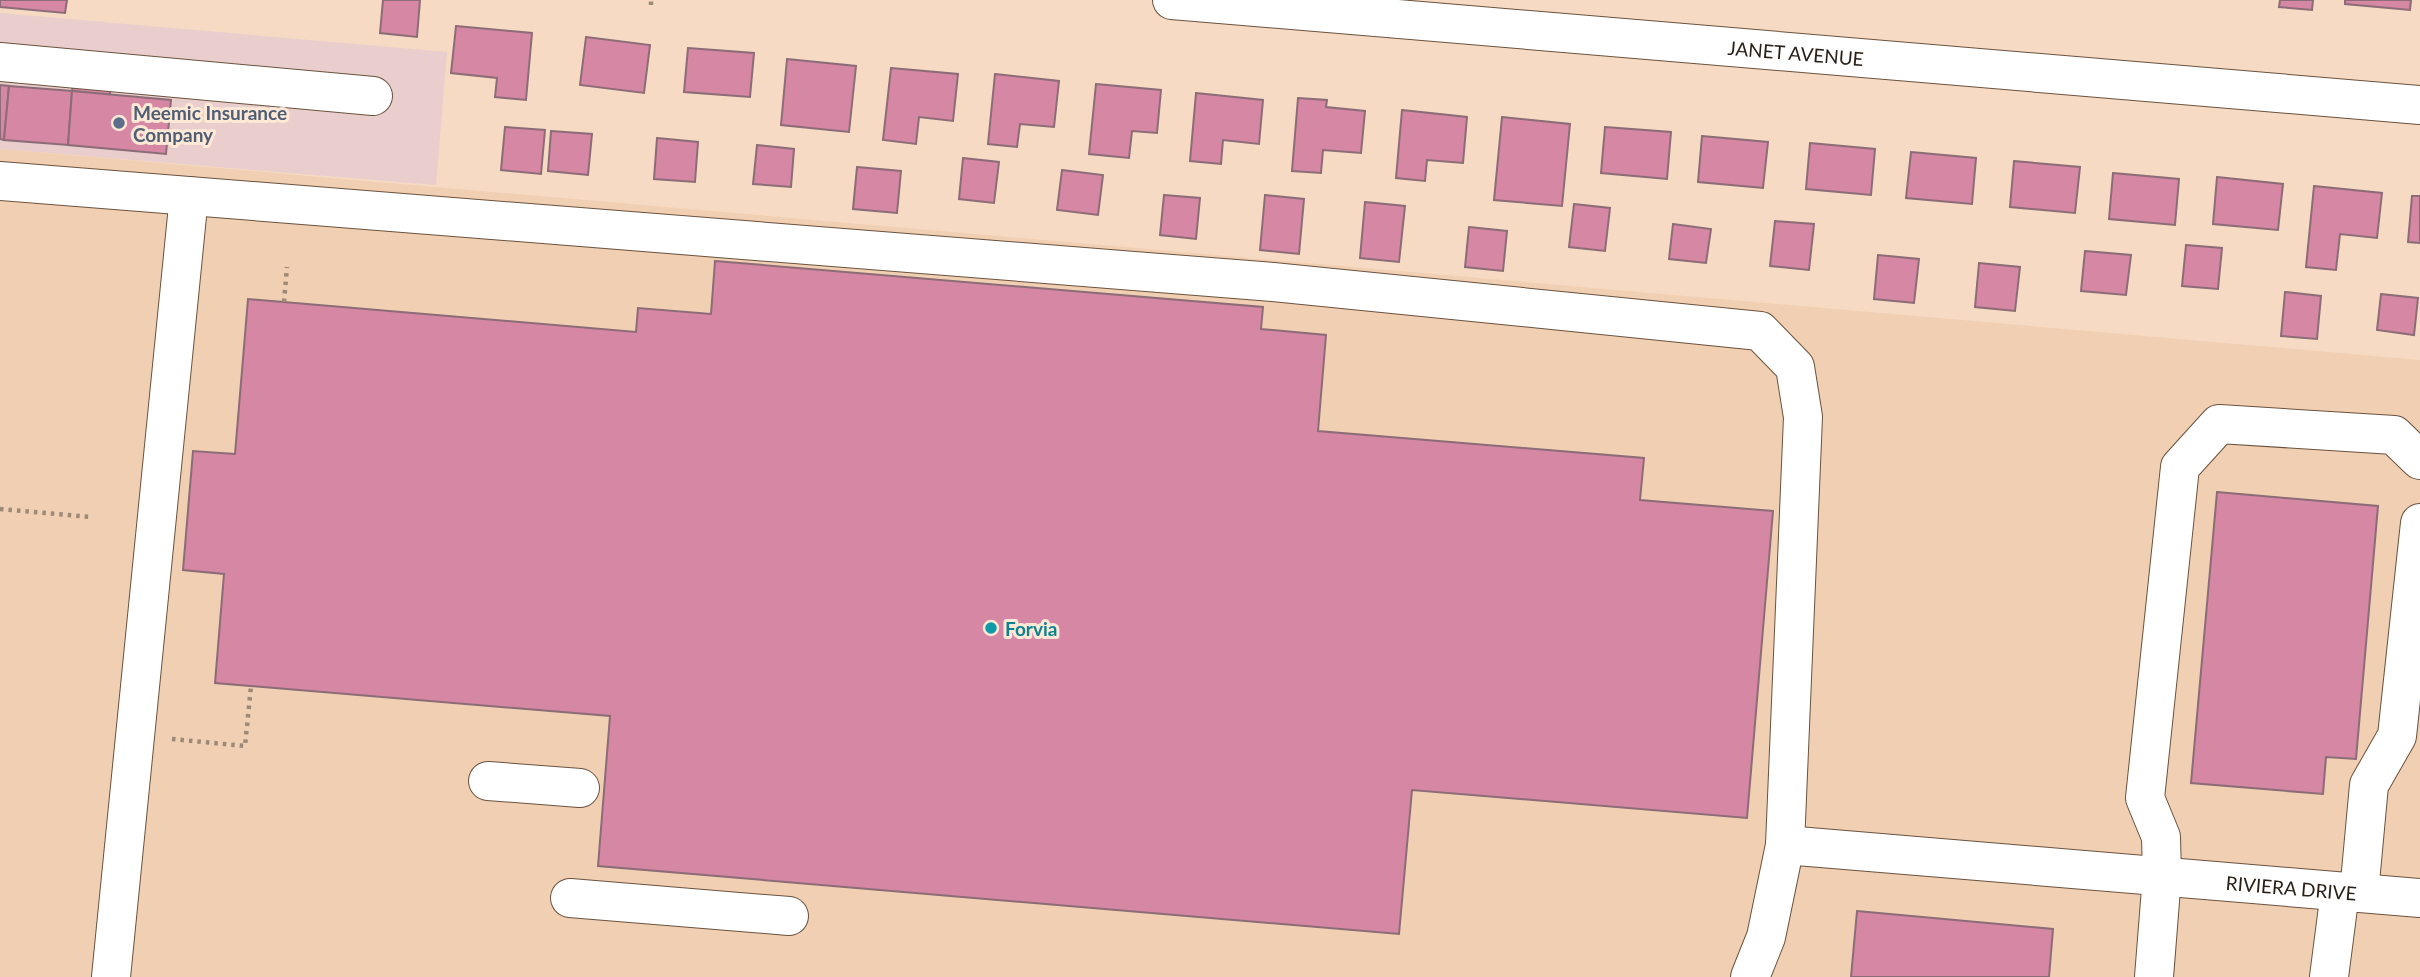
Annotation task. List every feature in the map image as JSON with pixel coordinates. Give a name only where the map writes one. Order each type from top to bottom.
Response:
[{"type":"street","name":"JANET AVENUE","points":[[1172,0],[2420,105]]},
{"type":"street","points":[[0,62],[373,96]]},
{"type":"street","points":[[0,180],[1273,282],[1760,331],[1794,367],[1803,417],[1785,845],[1766,937],[1750,977]]},
{"type":"street","points":[[111,977],[189,195]]},
{"type":"street","points":[[2154,977],[2162,876],[2161,836],[2145,798],[2180,467],[2219,424],[2393,435],[2420,460]]},
{"type":"street","points":[[2329,977],[2350,892],[2369,785],[2397,736],[2420,523]]},
{"type":"street","points":[[488,781],[580,788]]},
{"type":"street","name":"RIVIERA DRIVE","points":[[1785,845],[2420,898]]},
{"type":"street","points":[[570,898],[789,916]]},
{"type":"path","points":[[284,302],[287,267]]},
{"type":"path","points":[[0,509],[90,517]]},
{"type":"path","points":[[160,738],[245,746],[251,686]]},
{"type":"shaded area","points":[[0,13],[447,52],[436,185],[0,149]]},
{"type":"shaded area","name":"Forvia","points":[[0,149],[2420,360],[2420,977],[0,977]]},
{"type":"building","points":[[0,0],[67,0],[65,13],[0,7]]},
{"type":"building","points":[[383,0],[420,0],[417,37],[380,33]]},
{"type":"building","points":[[2280,0],[2313,0],[2312,10],[2279,7]]},
{"type":"building","points":[[2345,0],[2411,0],[2410,10],[2345,4]]},
{"type":"building","points":[[456,26],[532,33],[526,100],[495,97],[497,78],[451,73]]},
{"type":"building","points":[[586,37],[650,45],[644,93],[580,85]]},
{"type":"building","points":[[688,48],[754,53],[750,97],[684,92]]},
{"type":"building","points":[[787,59],[856,66],[849,132],[781,125]]},
{"type":"building","points":[[891,68],[958,74],[953,121],[919,117],[916,144],[883,140]]},
{"type":"building","points":[[995,74],[1059,81],[1054,127],[1020,124],[1017,147],[988,144]]},
{"type":"building","points":[[73,84],[110,87],[110,95],[72,91]]},
{"type":"building","points":[[1096,84],[1161,90],[1157,133],[1132,131],[1129,158],[1089,154]]},
{"type":"building","points":[[0,85],[9,86],[4,140],[0,139]]},
{"type":"building","points":[[9,86],[72,91],[68,145],[4,140]]},
{"type":"building","name":"Meemic Insurance Company","points":[[72,91],[171,100],[166,154],[68,145]]},
{"type":"building","points":[[1196,93],[1263,100],[1259,144],[1223,140],[1221,164],[1190,161]]},
{"type":"building","points":[[1298,98],[1327,100],[1326,107],[1365,111],[1361,153],[1323,150],[1321,173],[1292,171]]},
{"type":"building","points":[[1402,110],[1467,117],[1463,163],[1427,160],[1425,181],[1396,178]]},
{"type":"building","points":[[1502,117],[1570,124],[1562,206],[1494,200]]},
{"type":"building","points":[[505,127],[545,130],[541,174],[501,170]]},
{"type":"building","points":[[1605,127],[1671,132],[1667,179],[1601,173]]},
{"type":"building","points":[[551,131],[592,134],[588,175],[548,171]]},
{"type":"building","points":[[1702,136],[1768,142],[1763,188],[1698,182]]},
{"type":"building","points":[[657,138],[698,142],[695,182],[654,179]]},
{"type":"building","points":[[1810,143],[1875,149],[1871,195],[1806,189]]},
{"type":"building","points":[[757,145],[794,149],[791,187],[753,184]]},
{"type":"building","points":[[1911,152],[1976,158],[1972,204],[1906,198]]},
{"type":"building","points":[[963,158],[999,162],[994,203],[959,199]]},
{"type":"building","points":[[2014,161],[2080,167],[2075,213],[2010,207]]},
{"type":"building","points":[[857,167],[901,171],[897,213],[853,209]]},
{"type":"building","points":[[1062,170],[1103,175],[1098,215],[1057,210]]},
{"type":"building","points":[[2113,173],[2179,179],[2175,225],[2109,219]]},
{"type":"building","points":[[2217,177],[2283,184],[2278,230],[2213,224]]},
{"type":"building","points":[[2314,186],[2382,193],[2377,238],[2340,234],[2336,270],[2306,267]]},
{"type":"building","points":[[1164,195],[1200,198],[1196,239],[1160,235]]},
{"type":"building","points":[[1265,195],[1304,199],[1299,254],[1260,250]]},
{"type":"building","points":[[2412,196],[2420,196],[2420,243],[2408,242]]},
{"type":"building","points":[[1365,202],[1405,206],[1399,262],[1360,258]]},
{"type":"building","points":[[1574,204],[1610,208],[1605,251],[1569,247]]},
{"type":"building","points":[[1775,221],[1814,224],[1809,270],[1770,266]]},
{"type":"building","points":[[1673,224],[1711,229],[1706,263],[1669,259]]},
{"type":"building","points":[[1469,227],[1507,231],[1503,271],[1465,267]]},
{"type":"building","points":[[2186,245],[2222,248],[2218,289],[2182,286]]},
{"type":"building","points":[[2085,251],[2131,255],[2126,295],[2081,291]]},
{"type":"building","points":[[1878,255],[1919,259],[1914,303],[1874,299]]},
{"type":"building","name":"Forvia","points":[[715,261],[1263,307],[1261,329],[1326,335],[1318,431],[1644,458],[1640,500],[1773,511],[1747,818],[1412,790],[1399,934],[598,866],[610,716],[215,683],[224,574],[183,570],[193,451],[235,454],[248,299],[636,332],[638,308],[711,314]]},
{"type":"building","points":[[1979,263],[2020,267],[2015,311],[1975,307]]},
{"type":"building","points":[[2285,292],[2321,296],[2317,339],[2281,336]]},
{"type":"building","points":[[2381,294],[2418,298],[2414,335],[2377,330]]},
{"type":"building","points":[[2217,492],[2378,506],[2356,759],[2326,757],[2323,794],[2191,783]]},
{"type":"building","points":[[1857,911],[2053,929],[2049,977],[1851,977]]},
{"type":"place","name":"Meemic Insurance Company","points":[[119,123]]},
{"type":"place","name":"Forvia","points":[[991,628]]}]
